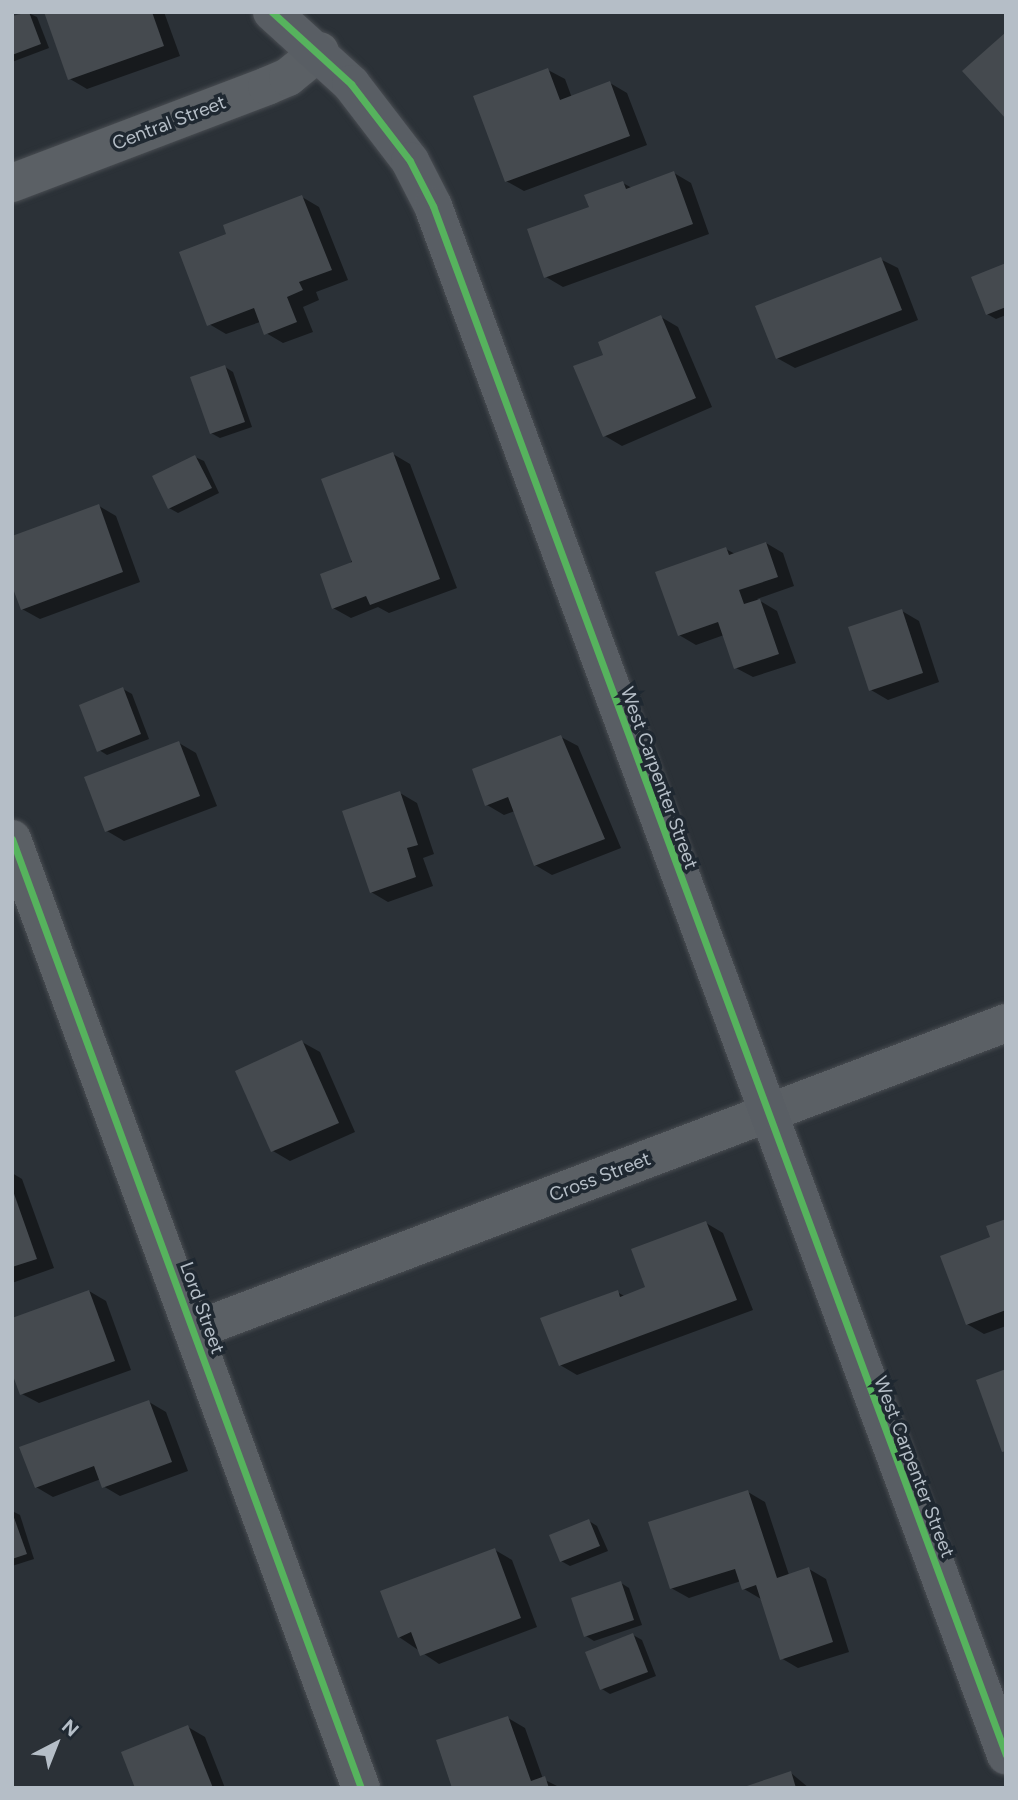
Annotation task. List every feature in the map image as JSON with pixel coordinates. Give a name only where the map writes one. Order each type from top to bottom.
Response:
[{"type":"street","name":"West Carpenter Street","points":[[272,12],[320,51],[383,122],[433,206],[765,1114],[1006,1755]]},
{"type":"street","name":"Central Street","points":[[12,183],[278,81],[320,51]]},
{"type":"street","name":"Lord Street","points":[[12,839],[361,1788]]},
{"type":"street","name":"Cross Street","points":[[193,1331],[1006,1023]]},
{"type":"building","points":[[29,12],[41,44],[12,55],[12,16]]},
{"type":"building","points":[[44,12],[152,12],[164,46],[68,80]]},
{"type":"building","points":[[1006,32],[1006,119],[962,71]]},
{"type":"building","points":[[548,68],[560,100],[610,81],[630,136],[505,182],[473,96]]},
{"type":"building","points":[[674,171],[693,224],[544,278],[527,229],[589,207],[584,195],[623,181],[626,189]]},
{"type":"building","points":[[302,195],[332,270],[299,282],[303,290],[287,297],[297,322],[264,335],[254,308],[207,326],[179,252],[226,234],[223,225]]},
{"type":"building","points":[[881,257],[902,310],[776,359],[755,306]]},
{"type":"building","points":[[1006,263],[1006,307],[986,315],[971,277]]},
{"type":"building","points":[[661,315],[696,398],[603,437],[573,366],[603,355],[598,342]]},
{"type":"building","points":[[225,365],[245,422],[210,434],[190,377]]},
{"type":"building","points":[[393,452],[440,579],[370,605],[366,596],[332,609],[320,574],[352,562],[321,479]]},
{"type":"building","points":[[195,455],[212,488],[168,509],[152,476]]},
{"type":"building","points":[[99,504],[123,572],[21,610],[12,586],[12,536]]},
{"type":"building","points":[[766,542],[778,577],[739,590],[744,604],[760,599],[779,654],[734,669],[718,622],[678,636],[655,572],[726,547],[729,555]]},
{"type":"building","points":[[902,609],[923,673],[869,691],[848,627]]},
{"type":"building","points":[[123,687],[141,734],[97,752],[79,705]]},
{"type":"building","points":[[561,735],[605,839],[534,866],[508,797],[485,806],[472,769]]},
{"type":"building","points":[[179,741],[200,796],[105,832],[84,777]]},
{"type":"building","points":[[400,791],[418,845],[407,848],[416,877],[370,893],[342,811]]},
{"type":"building","points":[[302,1040],[339,1123],[271,1152],[235,1071]]},
{"type":"building","points":[[12,1188],[37,1259],[12,1267]]},
{"type":"building","points":[[1006,1219],[1006,1310],[966,1325],[940,1256],[990,1237],[986,1226]]},
{"type":"building","points":[[706,1221],[737,1300],[559,1366],[540,1318],[618,1290],[620,1297],[645,1287],[631,1249]]},
{"type":"building","points":[[89,1290],[115,1361],[20,1395],[12,1373],[12,1318]]},
{"type":"building","points":[[1006,1369],[1006,1451],[1002,1452],[976,1380]]},
{"type":"building","points":[[149,1400],[172,1462],[102,1488],[94,1466],[35,1488],[19,1447]]},
{"type":"building","points":[[748,1490],[777,1578],[809,1567],[833,1642],[780,1660],[756,1585],[742,1590],[735,1569],[670,1589],[648,1522]]},
{"type":"building","points":[[12,1512],[27,1554],[12,1559]]},
{"type":"building","points":[[589,1519],[600,1546],[560,1562],[549,1535]]},
{"type":"building","points":[[495,1548],[521,1618],[420,1656],[411,1632],[398,1638],[380,1591]]},
{"type":"building","points":[[621,1581],[634,1620],[584,1637],[571,1598]]},
{"type":"building","points":[[633,1633],[648,1672],[600,1690],[585,1652]]},
{"type":"building","points":[[508,1716],[531,1781],[545,1776],[549,1788],[452,1788],[436,1740]]},
{"type":"building","points":[[188,1725],[213,1788],[135,1788],[121,1752]]},
{"type":"building","points":[[791,1771],[796,1788],[744,1788],[744,1787]]},
{"type":"cycle path","points":[[272,12],[351,84],[410,161],[433,206],[1006,1755]]},
{"type":"cycle path","points":[[12,839],[361,1788]]}]
